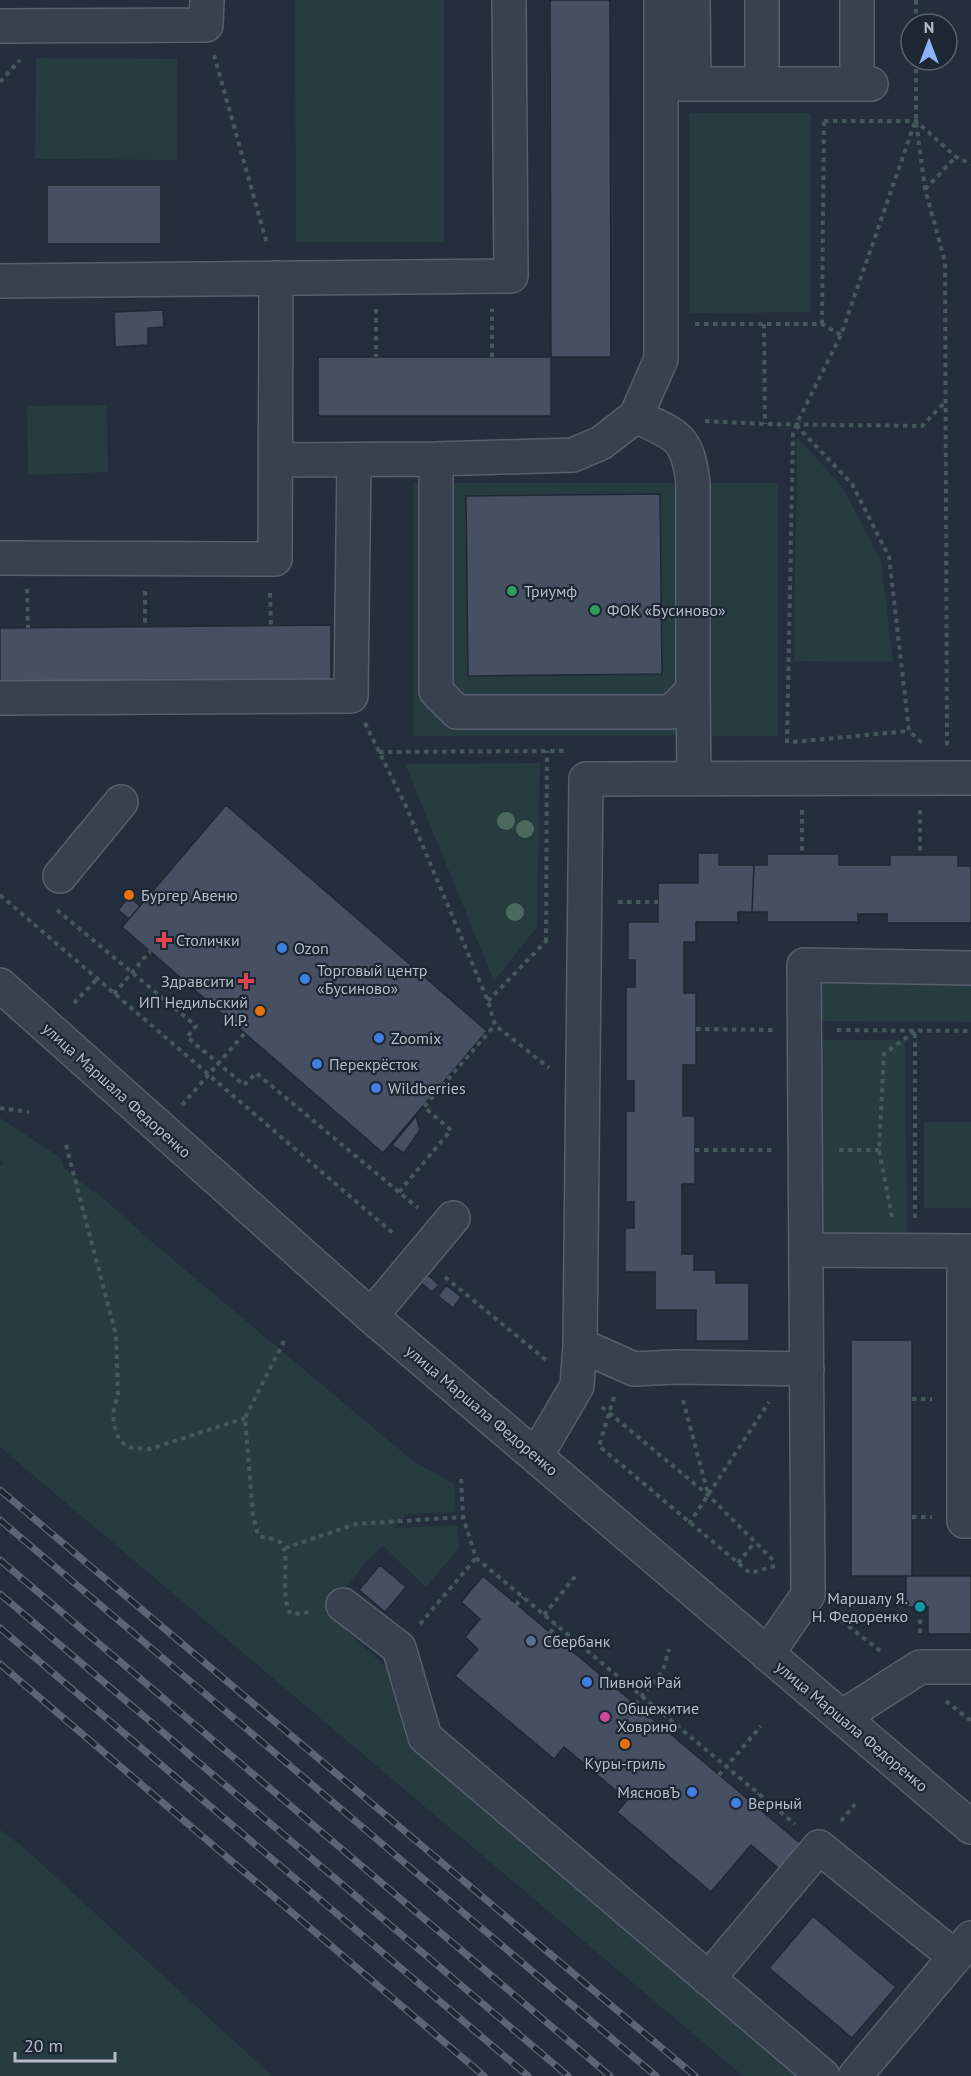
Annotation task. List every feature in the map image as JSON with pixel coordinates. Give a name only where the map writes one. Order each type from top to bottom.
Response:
[{"type":"street","points":[[0,281],[511,276],[509,0]]},
{"type":"street","points":[[276,460],[573,455],[601,443],[636,416],[661,359],[661,0]]},
{"type":"street","points":[[693,0],[694,84]]},
{"type":"street","points":[[762,0],[762,84]]},
{"type":"street","points":[[661,84],[864,84],[857,0]]},
{"type":"street","points":[[0,26],[206,13]]},
{"type":"street","points":[[0,558],[275,559],[276,278]]},
{"type":"street","points":[[636,416],[678,437],[690,458],[693,483],[694,779]]},
{"type":"street","points":[[436,459],[436,691],[457,712],[671,712],[693,690]]},
{"type":"street","points":[[0,698],[351,696],[354,460]]},
{"type":"street","points":[[536,1456],[577,1386],[580,1345],[586,779],[921,779],[959,767]]},
{"type":"street","points":[[55,891],[121,802]]},
{"type":"street","points":[[766,1654],[808,1594],[799,1369],[806,1250],[804,965],[971,968]]},
{"type":"street","name":"улица Маршала Федоренко","points":[[0,985],[371,1316],[971,1827]]},
{"type":"street","points":[[371,1316],[453,1218]]},
{"type":"street","points":[[806,1250],[968,1251],[963,1521],[971,1521]]},
{"type":"street","points":[[580,1345],[634,1369],[675,1367],[799,1369]]},
{"type":"street","points":[[343,1605],[399,1648],[425,1737],[823,2076]]},
{"type":"street","points":[[842,1718],[920,1667],[971,1667]]},
{"type":"street","points":[[708,1979],[819,1847],[963,1948],[855,2076]]},
{"type":"path","points":[[206,13],[276,278]]},
{"type":"path","points":[[916,72],[916,121],[925,189],[945,262],[946,401],[959,767]]},
{"type":"path","points":[[822,324],[824,113]]},
{"type":"path","points":[[824,121],[916,121],[956,157],[971,164]]},
{"type":"path","points":[[796,425],[852,483],[889,557],[909,731],[787,743],[793,434],[796,425],[841,335],[916,121]]},
{"type":"path","points":[[925,189],[956,157]]},
{"type":"path","points":[[492,357],[493,276]]},
{"type":"path","points":[[376,277],[376,357]]},
{"type":"path","points":[[661,324],[822,324],[841,335]]},
{"type":"path","points":[[764,324],[765,424]]},
{"type":"path","points":[[694,420],[796,425],[922,426],[946,401]]},
{"type":"path","points":[[351,696],[406,806],[488,1001],[495,1025],[583,1096]]},
{"type":"path","points":[[546,942],[547,751]]},
{"type":"path","points":[[379,752],[576,751]]},
{"type":"path","points":[[802,779],[802,854]]},
{"type":"path","points":[[921,779],[921,855]]},
{"type":"path","points":[[55,891],[132,972],[196,1026],[187,1037],[244,1085],[256,1072],[421,1211]]},
{"type":"path","points":[[0,895],[420,1257],[708,1495],[778,1565],[750,1573],[599,1446],[609,1414]]},
{"type":"path","points":[[488,1001],[585,902]]},
{"type":"path","points":[[114,994],[150,951]]},
{"type":"path","points":[[74,1003],[97,979]]},
{"type":"path","points":[[399,1192],[452,1130],[423,1107],[495,1025]]},
{"type":"path","points":[[696,1029],[971,1031]]},
{"type":"path","points":[[915,1031],[915,1220]]},
{"type":"path","points":[[896,1251],[896,1233],[879,1150],[884,1054],[915,1031]]},
{"type":"path","points":[[180,1108],[245,1034]]},
{"type":"path","points":[[0,1108],[29,1112]]},
{"type":"path","points":[[66,1145],[116,1335],[118,1394],[113,1413],[119,1439],[123,1444],[132,1448],[150,1449],[245,1419]]},
{"type":"path","points":[[284,1341],[245,1419],[253,1515],[258,1535],[280,1542],[285,1548],[285,1583],[288,1610],[291,1614],[303,1614],[343,1605]]},
{"type":"path","points":[[675,1367],[708,1495]]},
{"type":"path","points":[[689,1524],[799,1369]]},
{"type":"path","points":[[461,1479],[463,1517],[476,1558],[803,1831]]},
{"type":"path","points":[[285,1548],[356,1524],[463,1517]]},
{"type":"path","points":[[738,1563],[755,1542]]},
{"type":"path","points":[[399,1648],[476,1558]]},
{"type":"path","points":[[544,1615],[577,1574]]},
{"type":"path","points":[[808,1594],[971,1721]]},
{"type":"path","points":[[516,1605],[523,1597]]},
{"type":"path","points":[[550,1633],[556,1625]]},
{"type":"path","points":[[635,1704],[663,1671],[669,1649]]},
{"type":"path","points":[[719,1775],[761,1726]]},
{"type":"path","points":[[752,1802],[759,1794]]},
{"type":"green space","points":[[295,0],[444,0],[444,242],[296,242]]},
{"type":"green space","points":[[36,58],[177,59],[177,160],[35,159]]},
{"type":"green space","points":[[690,113],[811,113],[811,312],[690,313]]},
{"type":"green space","points":[[107,405],[108,472],[28,475],[27,406]]},
{"type":"green space","points":[[797,437],[842,486],[881,561],[893,662],[794,661]]},
{"type":"green space","name":"ФОК «Бусиново»","points":[[413,483],[778,483],[778,736],[413,736]]},
{"type":"green space","points":[[540,763],[537,927],[494,981],[405,764]]},
{"type":"green space","points":[[816,973],[971,975],[971,1022],[816,1021]]},
{"type":"green space","points":[[814,1040],[905,1040],[907,1233],[815,1234]]},
{"type":"green space","points":[[0,1118],[61,1158],[64,1168],[94,1193],[96,1192],[152,1242],[395,1446],[415,1462],[454,1484],[456,1512],[406,1514],[394,1528],[457,1525],[460,1547],[426,1587],[383,1546],[368,1560],[323,1614],[328,1614],[387,1668],[407,1742],[803,2076],[743,2076],[0,1447],[0,1166],[3,1163],[0,1160]]},
{"type":"green space","points":[[924,1122],[971,1122],[971,1208],[924,1208]]},
{"type":"green space","points":[[0,1830],[23,1847],[272,2076],[0,2076]]},
{"type":"building","points":[[550,0],[610,0],[611,357],[551,357]]},
{"type":"building","points":[[47,185],[161,185],[161,244],[47,244]]},
{"type":"building","points":[[163,310],[164,327],[148,328],[148,345],[115,347],[114,312]]},
{"type":"building","points":[[318,357],[551,357],[551,416],[318,416]]},
{"type":"building","points":[[660,494],[662,674],[468,676],[466,496]]},
{"type":"building","points":[[331,625],[331,683],[0,685],[0,628]]},
{"type":"building","name":"Торговый центр «Бусиново»","points":[[226,805],[487,1031],[383,1153],[122,927]]},
{"type":"building","points":[[698,853],[719,853],[719,865],[754,865],[752,912],[738,912],[738,922],[696,922],[696,942],[684,942],[684,993],[696,993],[696,1065],[683,1065],[683,1116],[695,1116],[695,1184],[682,1184],[682,1254],[694,1254],[694,1270],[716,1270],[716,1283],[749,1283],[749,1341],[696,1341],[696,1310],[655,1310],[655,1272],[625,1272],[625,1228],[634,1228],[634,1202],[626,1202],[626,1111],[634,1111],[634,1081],[626,1081],[626,987],[635,987],[635,960],[628,960],[628,922],[658,922],[658,883],[698,883]]},
{"type":"building","points":[[767,854],[839,854],[839,865],[890,865],[890,855],[958,855],[958,866],[971,866],[971,923],[887,923],[887,914],[858,914],[858,922],[767,922],[767,912],[752,912],[754,865],[767,865]]},
{"type":"building","points":[[129,897],[140,906],[129,919],[118,910]]},
{"type":"building","points":[[416,1116],[420,1130],[404,1153],[392,1145]]},
{"type":"building","points":[[428,1275],[439,1285],[432,1292],[421,1283]]},
{"type":"building","points":[[446,1285],[461,1297],[453,1308],[438,1296]]},
{"type":"building","points":[[851,1340],[912,1340],[912,1576],[851,1576]]},
{"type":"building","points":[[380,1565],[406,1587],[385,1612],[359,1590]]},
{"type":"building","points":[[483,1576],[806,1848],[784,1873],[751,1845],[711,1892],[617,1812],[627,1800],[564,1747],[554,1759],[455,1676],[478,1649],[465,1637],[480,1619],[461,1602]]},
{"type":"building","points":[[906,1576],[971,1576],[971,1634],[928,1634],[928,1607],[906,1607]]},
{"type":"building","points":[[813,1916],[896,1987],[852,2038],[769,1968]]},
{"type":"railway","points":[[0,1490],[695,2076]]},
{"type":"railway","points":[[0,1520],[656,2076]]},
{"type":"railway","points":[[0,1560],[610,2076]]},
{"type":"railway","points":[[0,1594],[568,2076]]},
{"type":"railway","points":[[0,1628],[528,2076]]},
{"type":"railway","points":[[0,1664],[484,2076]]},
{"type":"place","name":"Триумф","points":[[512,591]]},
{"type":"place","name":"ФОК «Бусиново»","points":[[595,610]]},
{"type":"place","name":"Бургер Авеню","points":[[129,895]]},
{"type":"place","name":"Столички","points":[[164,940]]},
{"type":"place","name":"Ozon","points":[[282,948]]},
{"type":"place","name":"Торговый центр «Бусиново»","points":[[305,979]]},
{"type":"place","name":"Здравсити","points":[[246,981]]},
{"type":"place","name":"ИП Недильский И.Р.","points":[[260,1011]]},
{"type":"place","name":"Zoomix","points":[[379,1038]]},
{"type":"place","name":"Перекрёсток","points":[[317,1064]]},
{"type":"place","name":"Wildberries","points":[[376,1088]]},
{"type":"place","name":"Маршалу Я. Н. Федоренко","points":[[920,1607]]},
{"type":"place","name":"Сбербанк","points":[[531,1641]]},
{"type":"place","name":"Пивной Рай","points":[[587,1682]]},
{"type":"place","name":"Общежитие Ховрино","points":[[605,1717]]},
{"type":"place","name":"Куры-гриль","points":[[625,1744]]},
{"type":"place","name":"МясновЪ","points":[[692,1792]]},
{"type":"place","name":"Верный","points":[[736,1803]]}]
